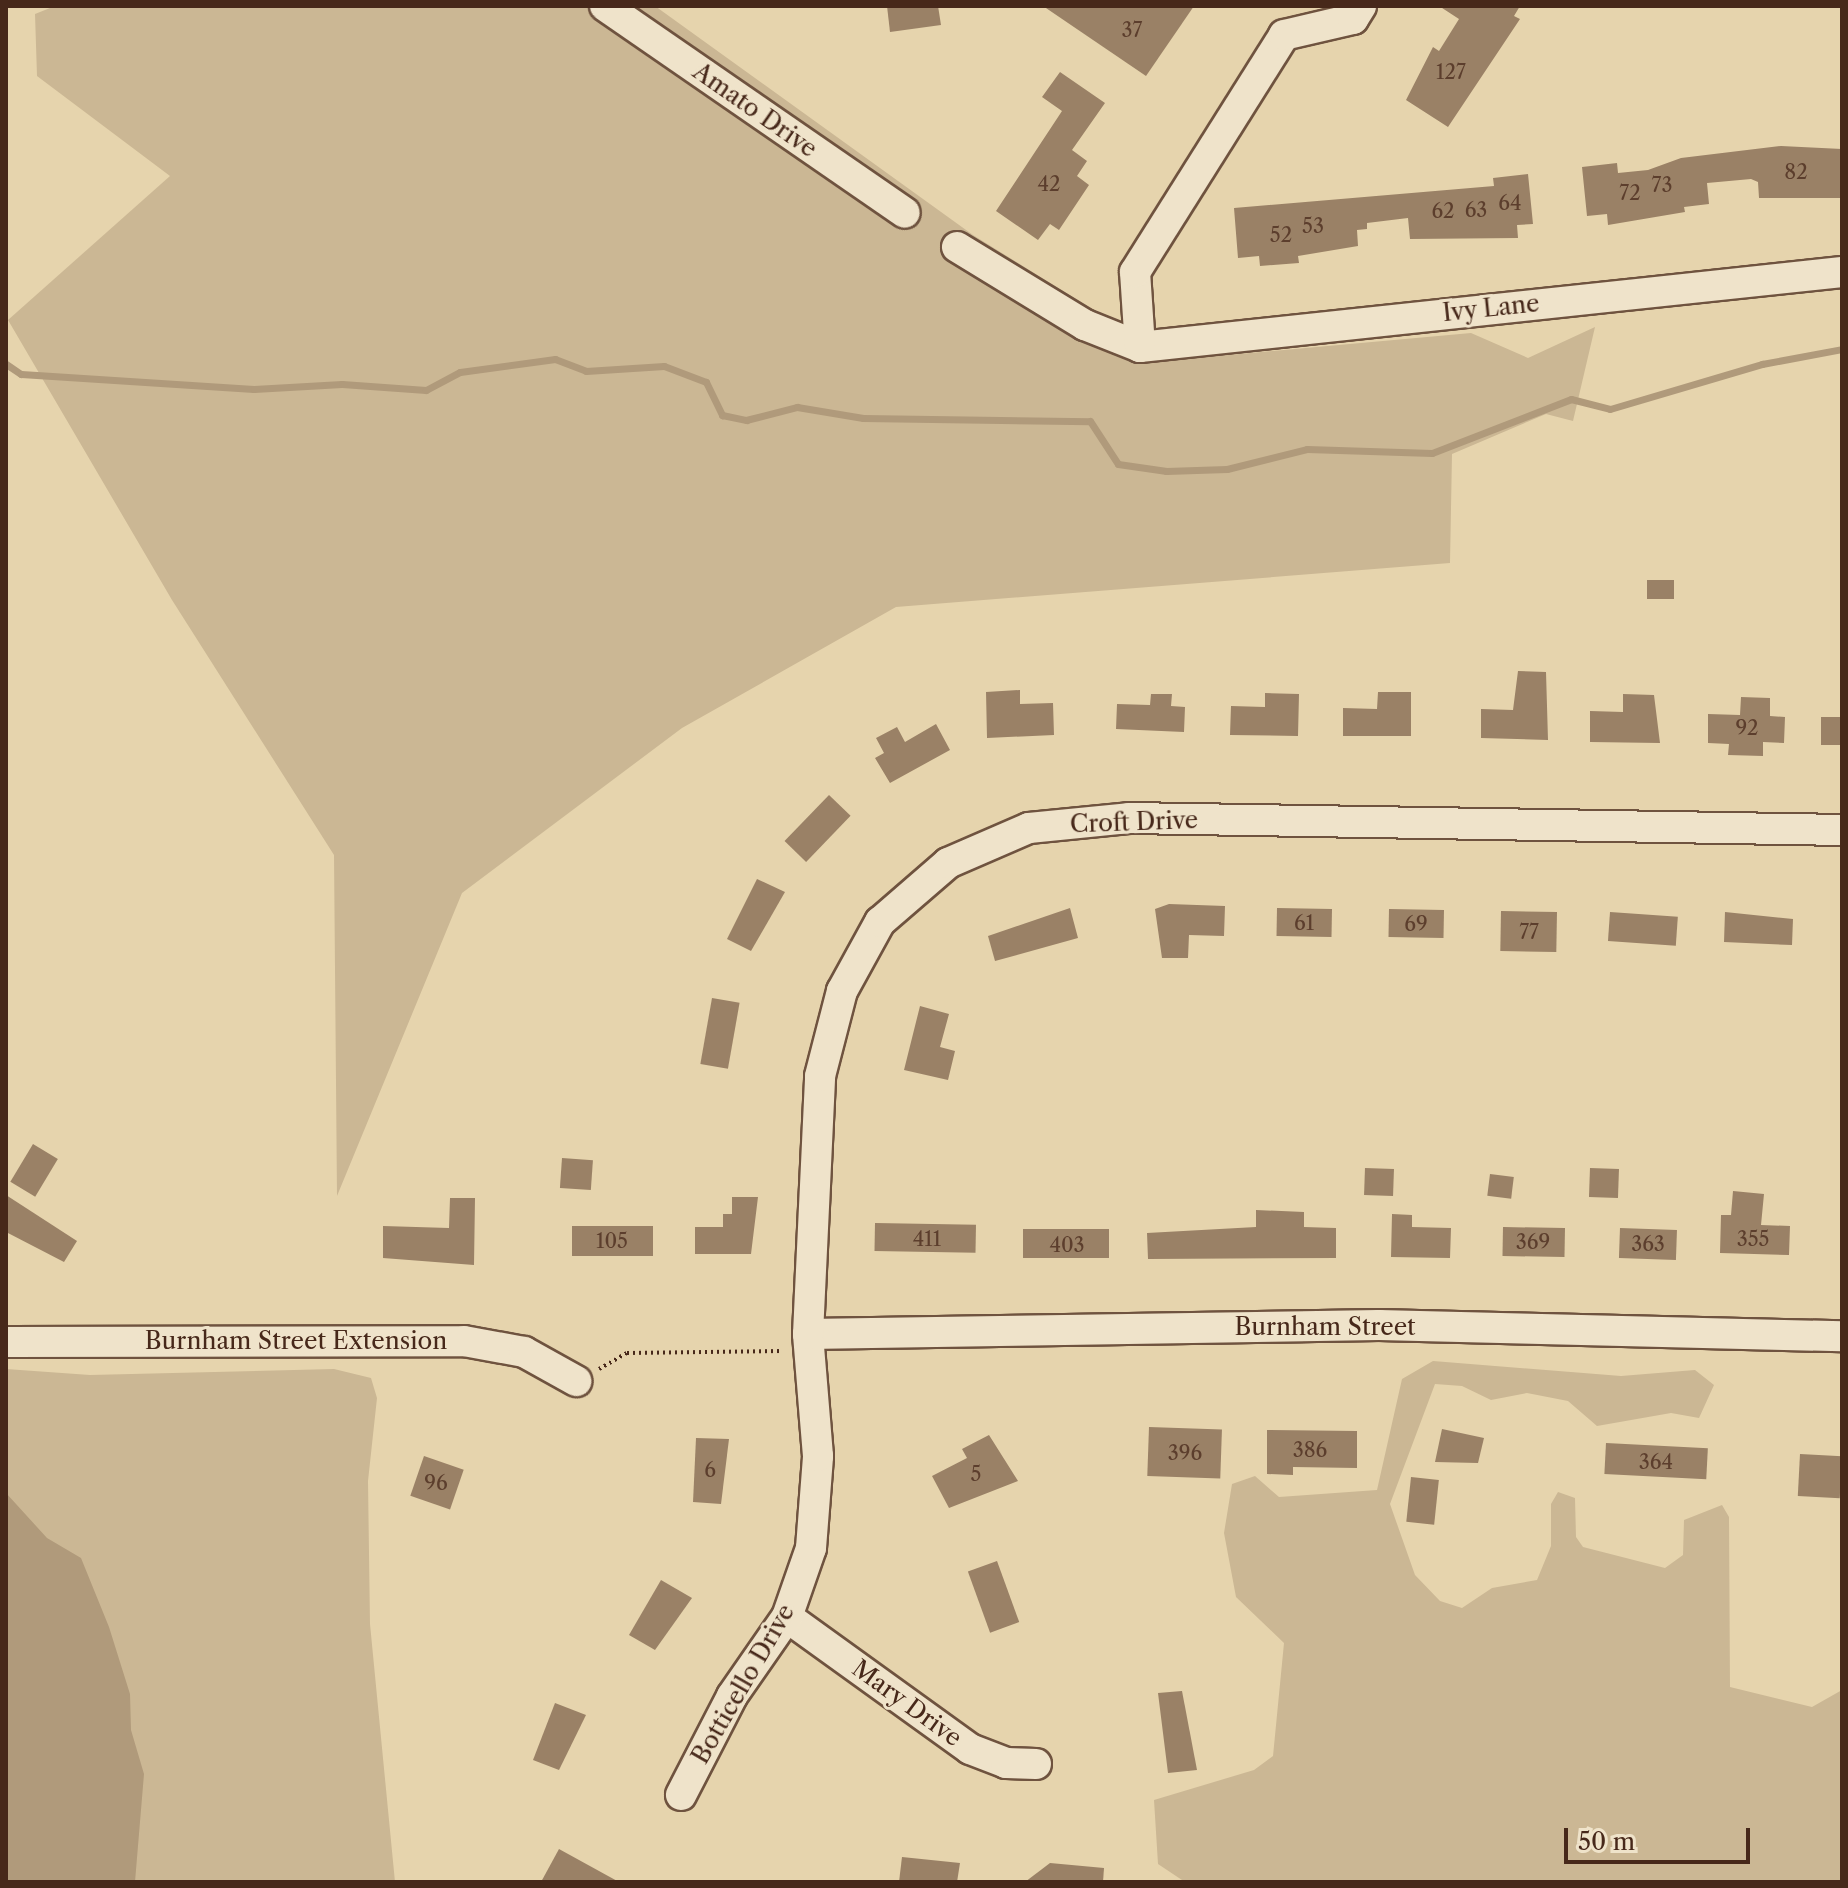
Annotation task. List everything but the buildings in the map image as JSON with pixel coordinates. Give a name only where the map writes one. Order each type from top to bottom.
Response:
[{"type":"street","name":"Amato Drive","points":[[605,6],[905,213]]},
{"type":"street","points":[[1140,347],[1135,272],[1284,35],[1353,19],[1361,6]]},
{"type":"street","name":"Ivy Lane","points":[[957,247],[1085,325],[1140,347],[1842,272]]},
{"type":"street","name":"Croft Drive","points":[[808,1334],[820,1076],[842,991],[880,922],[948,863],[1029,828],[1129,818],[1842,830]]},
{"type":"street","name":"Burnham Street","points":[[808,1334],[1379,1325],[1842,1336]]},
{"type":"street","name":"Botticello Drive","points":[[681,1795],[732,1696],[787,1617],[811,1548],[817,1502],[808,1334]]},
{"type":"street","name":"Burnham Street Extension","points":[[6,1342],[473,1341],[524,1352],[576,1381]]},
{"type":"street","name":"Mary Drive","points":[[787,1617],[970,1749],[1006,1763],[1036,1764]]},
{"type":"path","points":[[576,1381],[627,1353],[791,1351],[808,1334]]},
{"type":"shaded area","points":[[55,6],[655,6],[973,235],[1174,360],[1471,333],[1528,358],[1595,327],[1573,421],[1546,414],[1452,454],[1450,563],[896,607],[682,728],[462,893],[337,1196],[334,855],[172,600],[8,320],[170,176],[37,76],[35,14]]},
{"type":"shaded area","points":[[1433,1361],[1621,1376],[1695,1370],[1714,1385],[1699,1418],[1671,1413],[1597,1426],[1568,1401],[1527,1393],[1491,1400],[1462,1386],[1435,1384],[1390,1504],[1415,1575],[1440,1601],[1462,1608],[1492,1588],[1537,1580],[1551,1546],[1551,1504],[1558,1492],[1575,1498],[1576,1537],[1583,1547],[1665,1568],[1683,1555],[1684,1520],[1722,1505],[1729,1517],[1730,1687],[1812,1707],[1842,1690],[1842,1882],[1185,1882],[1158,1864],[1154,1800],[1254,1770],[1273,1756],[1284,1643],[1236,1597],[1224,1533],[1232,1484],[1255,1476],[1279,1497],[1377,1490],[1402,1379]]},
{"type":"shaded area","points":[[6,1369],[90,1375],[334,1369],[371,1378],[377,1398],[368,1481],[370,1624],[395,1882],[6,1882]]},
{"type":"shaded area","points":[[6,1493],[47,1538],[81,1558],[109,1627],[130,1694],[131,1730],[144,1774],[135,1882],[6,1882]]},
{"type":"waterway","points":[[6,364],[21,374],[254,389],[342,384],[426,390],[460,372],[555,359],[586,371],[664,366],[706,382],[722,415],[746,420],[797,407],[863,418],[1090,421],[1118,464],[1166,471],[1227,469],[1307,449],[1432,453],[1571,399],[1610,409],[1762,364],[1842,349]]}]
